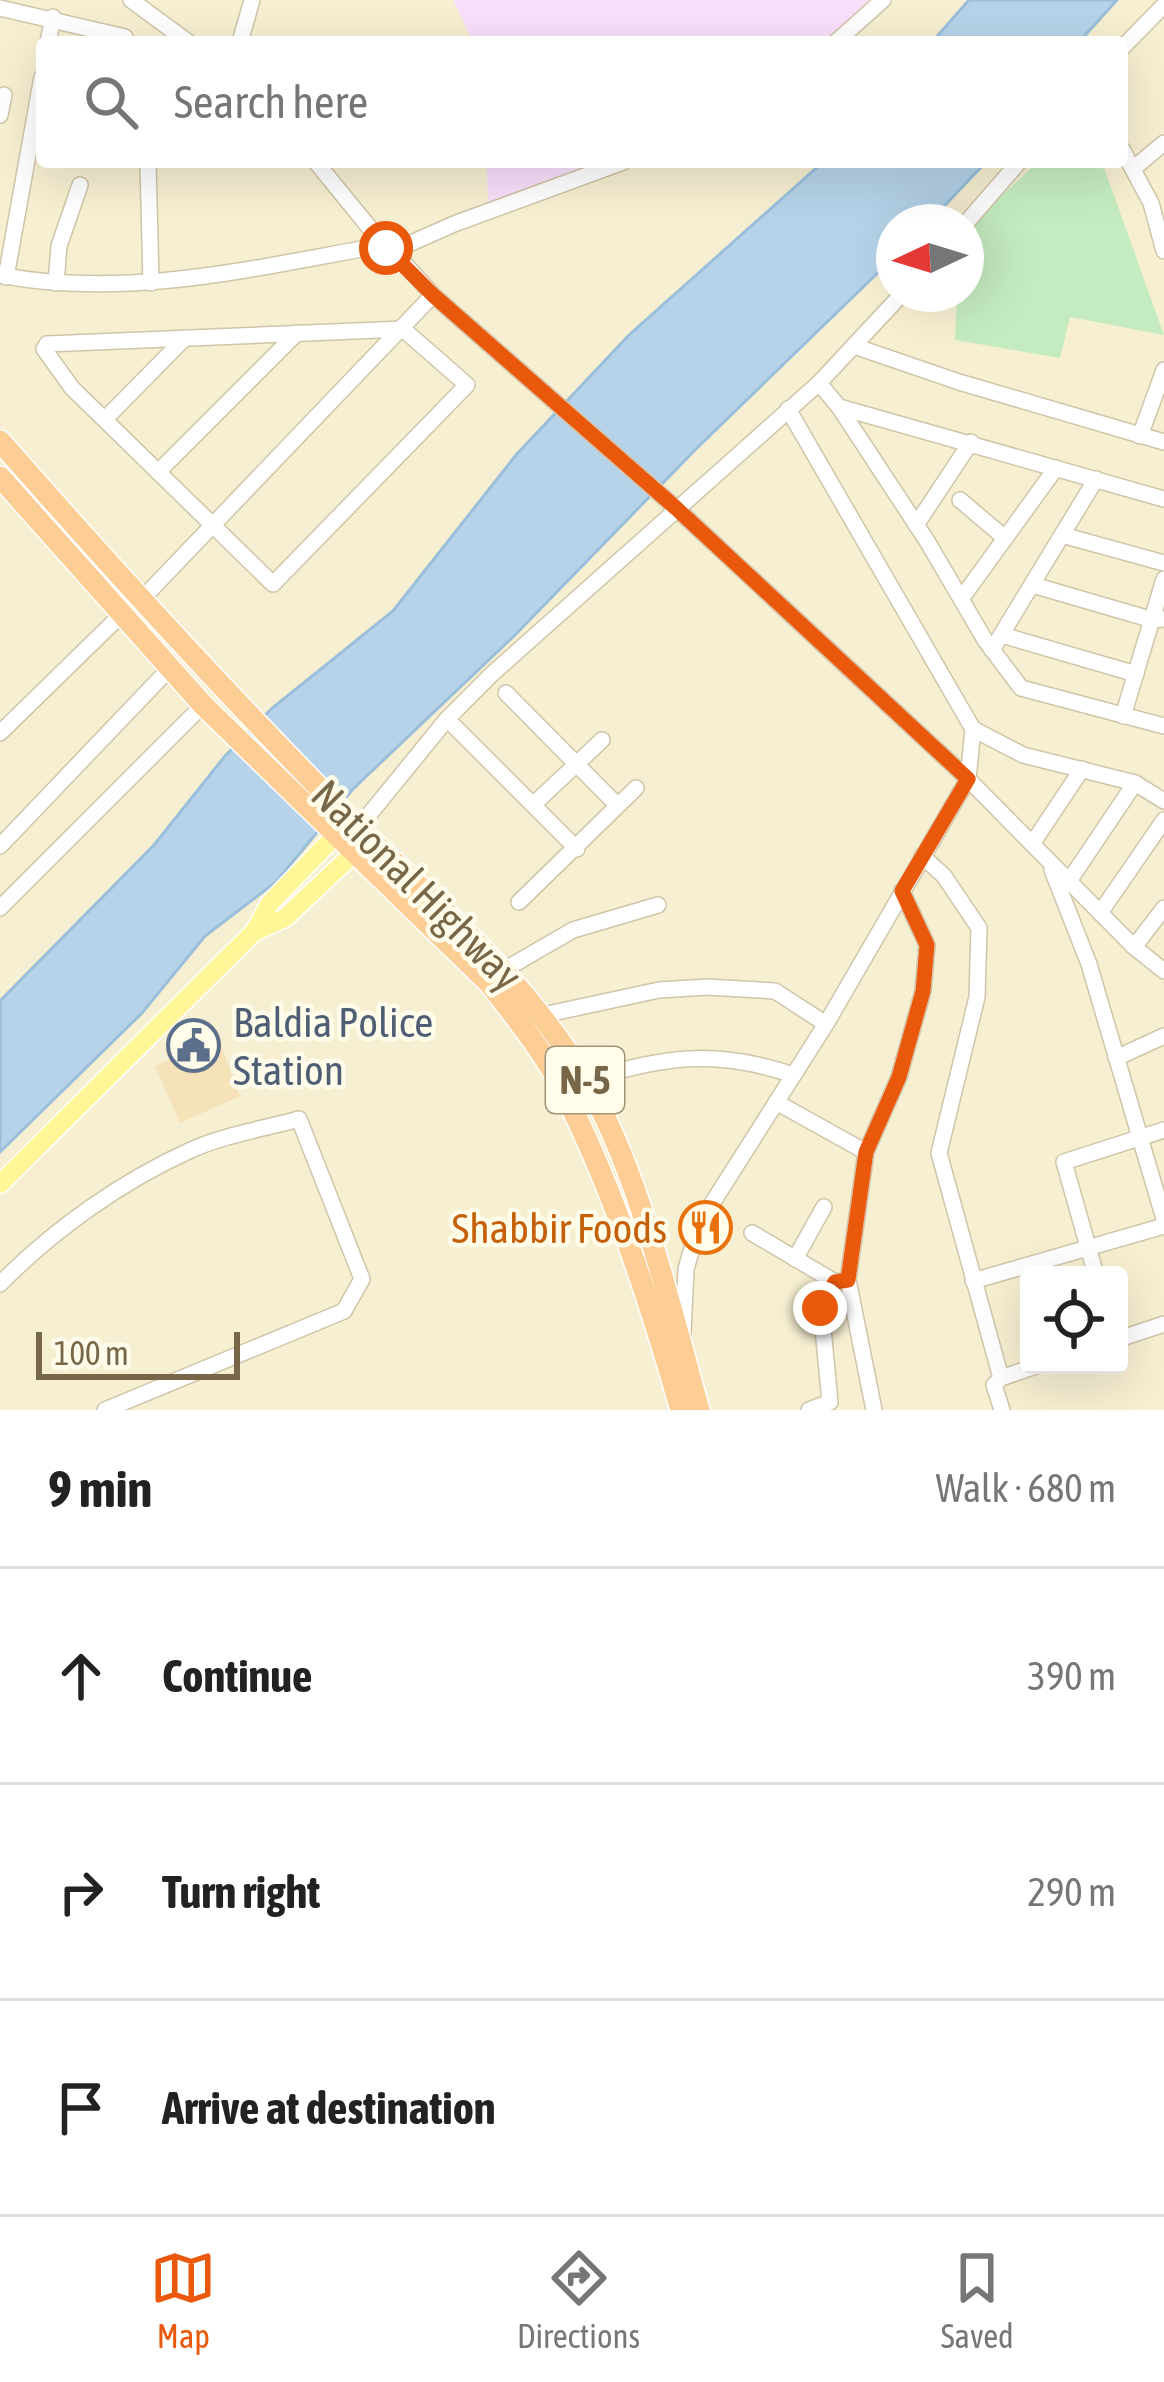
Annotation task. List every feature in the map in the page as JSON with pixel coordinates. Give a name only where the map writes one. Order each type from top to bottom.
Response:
[{"type":"highway","name":"National Highway","points":[[0,441],[132,606],[171,667],[203,705],[344,829],[497,977],[562,1087],[599,1169],[681,1410]]},
{"type":"highway","name":"National Highway","points":[[0,477],[132,606],[224,687],[344,829],[353,854],[543,1015],[586,1081],[624,1162],[699,1410]]},
{"type":"main road","points":[[0,1184],[254,932],[270,903],[344,829]]},
{"type":"main road","points":[[254,932],[285,919],[353,854]]},
{"type":"street","points":[[131,0],[180,36]]},
{"type":"street","points":[[242,36],[252,0]]},
{"type":"street","points":[[843,36],[883,0]]},
{"type":"street","points":[[1128,42],[1164,5]]},
{"type":"street","points":[[0,8],[120,36]]},
{"type":"street","points":[[49,36],[52,17]]},
{"type":"street","points":[[0,115],[4,95]]},
{"type":"street","points":[[36,108],[3,276],[56,283],[181,282],[373,247],[389,250],[607,168]]},
{"type":"street","points":[[1134,168],[1164,143]]},
{"type":"street","points":[[1128,158],[1157,204],[1164,251]]},
{"type":"street","points":[[148,168],[151,283]]},
{"type":"street","points":[[321,168],[433,295],[677,509],[968,779],[1134,947],[1164,971]]},
{"type":"street","points":[[983,204],[1014,168]]},
{"type":"street","points":[[56,283],[59,246],[80,185]]},
{"type":"street","points":[[0,733],[132,606],[433,295]]},
{"type":"street","points":[[344,829],[492,674],[819,382],[885,312]]},
{"type":"street","points":[[403,328],[466,385],[273,584],[45,356],[47,344],[403,328]]},
{"type":"street","points":[[158,472],[297,334]]},
{"type":"street","points":[[105,419],[185,338]]},
{"type":"street","points":[[854,346],[1164,442]]},
{"type":"street","points":[[1140,436],[1164,370]]},
{"type":"street","points":[[819,382],[961,599],[997,642],[1021,688],[1164,726]]},
{"type":"street","points":[[839,406],[1164,499]]},
{"type":"street","points":[[788,409],[973,729],[1023,755],[1135,783],[1164,800]]},
{"type":"street","points":[[916,525],[971,442]]},
{"type":"street","points":[[961,599],[1056,468]]},
{"type":"street","points":[[997,642],[1096,479]]},
{"type":"street","points":[[960,500],[1005,538]]},
{"type":"street","points":[[1063,535],[1164,563]]},
{"type":"street","points":[[1123,716],[1158,619],[1164,579]]},
{"type":"street","points":[[1033,585],[1158,619]]},
{"type":"street","points":[[997,642],[1136,674]]},
{"type":"street","points":[[0,846],[171,667]]},
{"type":"street","points":[[506,693],[617,805]]},
{"type":"street","points":[[0,908],[203,705]]},
{"type":"street","points":[[447,719],[577,849]]},
{"type":"street","points":[[682,1350],[686,1269],[699,1224],[826,1024],[968,779],[973,729]]},
{"type":"street","points":[[533,804],[602,740]]},
{"type":"street","points":[[1032,844],[1082,769]]},
{"type":"street","points":[[1069,881],[1135,783]]},
{"type":"street","points":[[519,902],[635,788]]},
{"type":"street","points":[[1100,913],[1164,820]]},
{"type":"street","points":[[922,856],[944,876],[979,928],[977,997],[940,1153],[1001,1378]]},
{"type":"street","points":[[973,1281],[1164,1223],[1089,964],[1049,861]]},
{"type":"street","points":[[874,1410],[841,1281],[866,1152],[899,1077],[923,991],[927,945],[902,891]]},
{"type":"street","points":[[497,977],[573,930],[658,905]]},
{"type":"street","points":[[1134,947],[1164,908]]},
{"type":"street","points":[[543,1015],[659,990],[707,987],[775,991],[826,1024]]},
{"type":"street","points":[[1116,1058],[1164,1036]]},
{"type":"street","points":[[586,1081],[635,1064],[692,1056],[752,1061],[793,1075]]},
{"type":"street","points":[[776,1102],[866,1152]]},
{"type":"street","points":[[3,1275],[144,1173],[196,1148],[298,1119],[362,1280],[344,1311],[105,1410]]},
{"type":"street","points":[[1094,1266],[1064,1162],[1164,1130]]},
{"type":"street","points":[[795,1258],[824,1208]]},
{"type":"street","points":[[752,1233],[841,1281]]},
{"type":"street","points":[[810,1410],[830,1402],[820,1308],[841,1281]]},
{"type":"street","points":[[1128,1336],[1164,1324]]},
{"type":"street","points":[[1002,1410],[994,1385],[1020,1372]]},
{"type":"shaded area","points":[[0,0],[1164,0],[1164,1410],[0,1410]]},
{"type":"shaded area","points":[[453,0],[883,0],[843,36],[470,36]]},
{"type":"shaded area","points":[[486,168],[593,168],[489,211]]},
{"type":"green space","points":[[1032,168],[1104,168],[1164,335],[1070,317],[1060,358],[955,340],[956,312],[984,312],[984,212]]},
{"type":"water","points":[[969,0],[1117,0],[1084,36],[937,36]]},
{"type":"water","points":[[816,168],[980,168],[946,204],[876,204],[876,274],[695,450],[515,635],[353,789],[276,882],[205,936],[142,1013],[0,1152],[0,1001],[154,845],[225,756],[271,709],[393,611],[516,455],[629,335]]},
{"type":"building","points":[[219,1040],[240,1096],[180,1123],[155,1066]]},
{"type":"place","name":"Baldia Police Station","points":[[194,1046]]},
{"type":"place","name":"Shabbir Foods","points":[[706,1228]]},
{"type":"route","points":[[386,248],[968,779],[902,891],[927,945],[923,991],[899,1077],[866,1152],[848,1280],[835,1282],[820,1308]]}]
